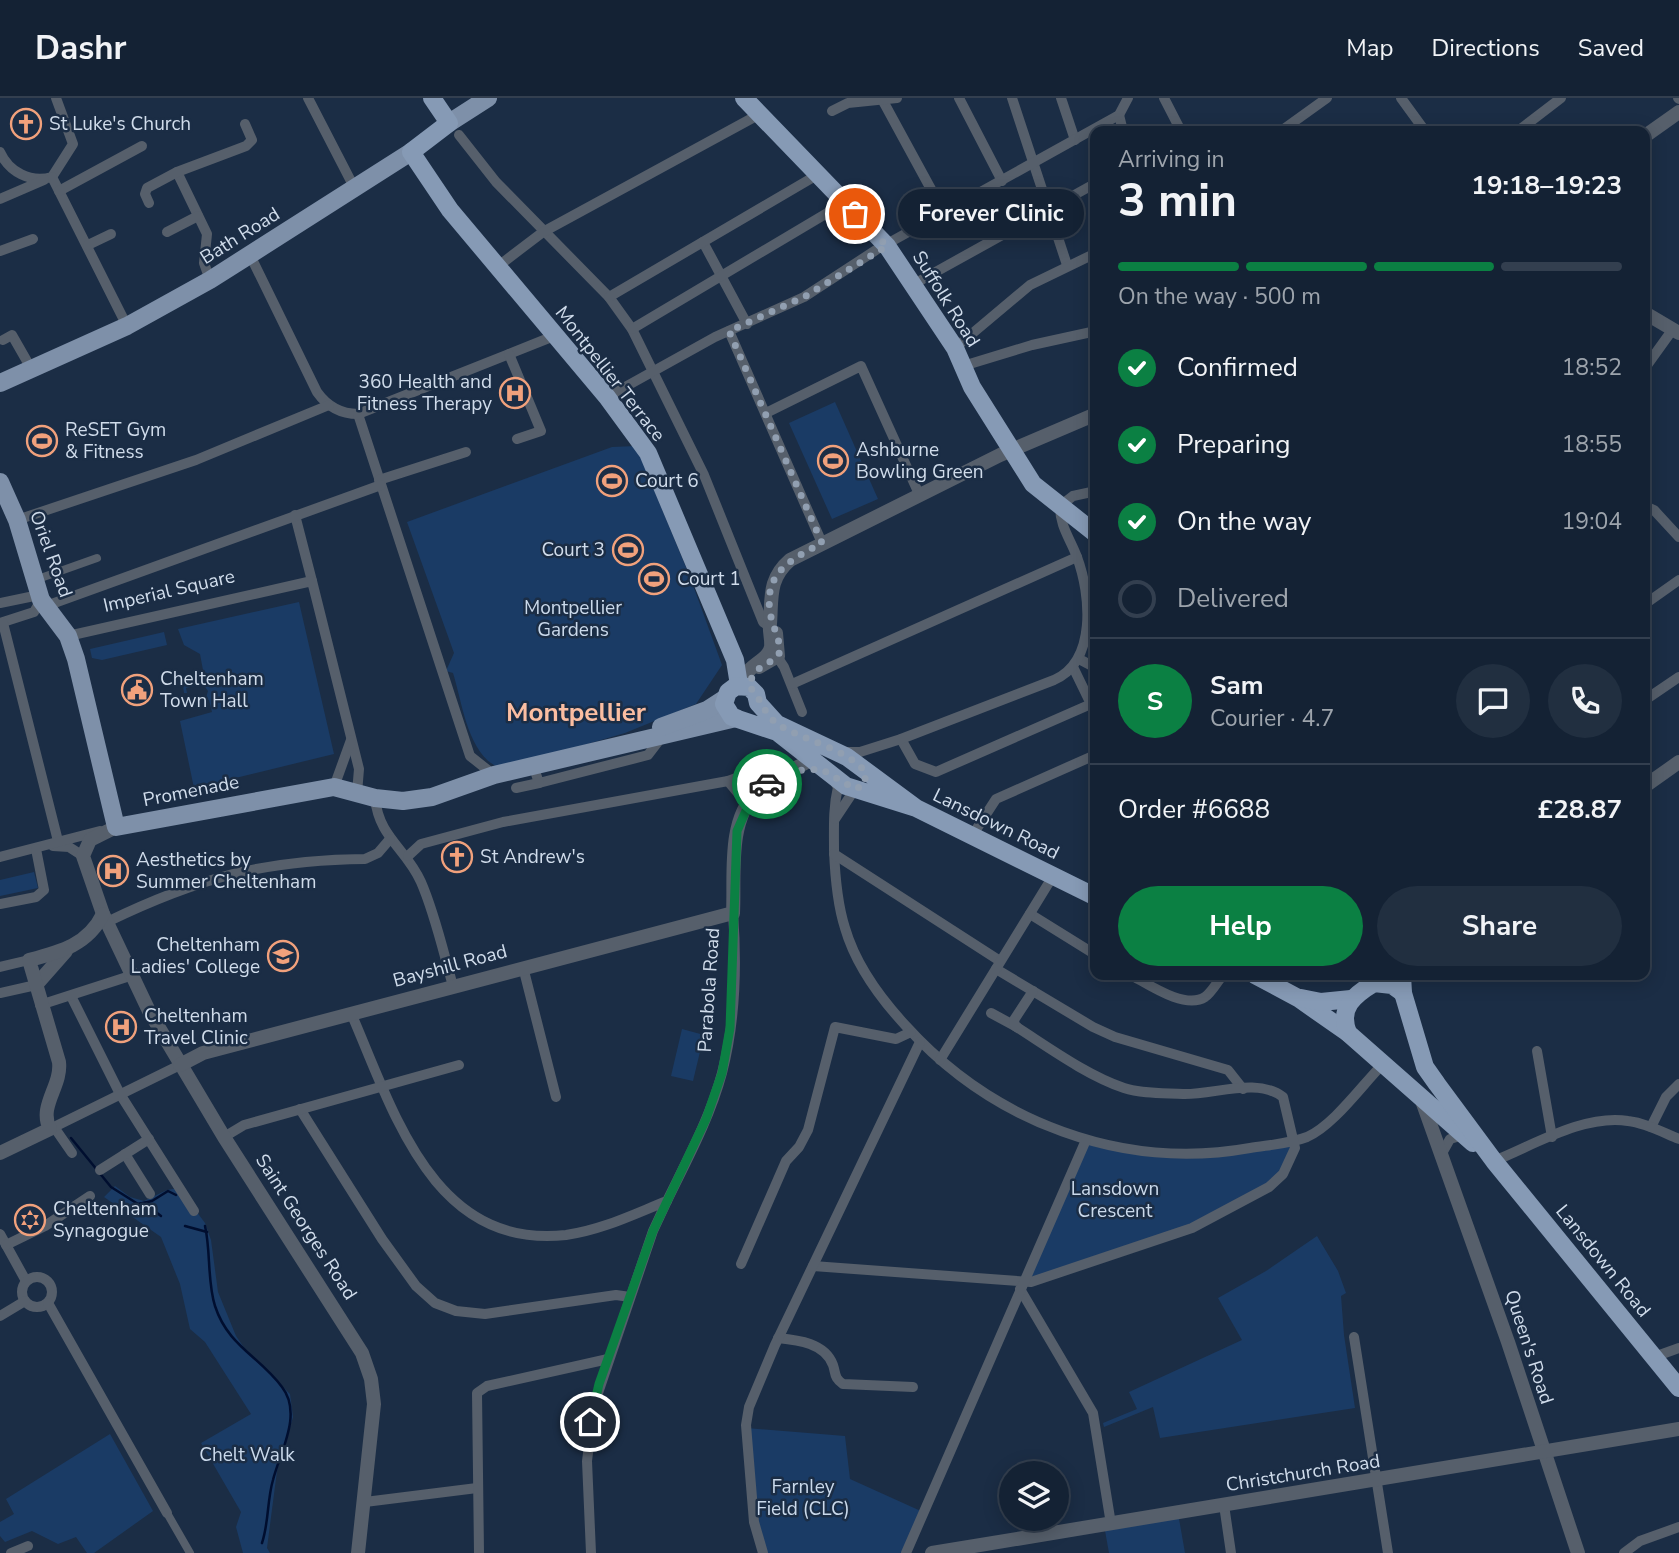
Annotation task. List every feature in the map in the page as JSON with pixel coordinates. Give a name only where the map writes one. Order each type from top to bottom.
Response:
[{"type":"highway","points":[[432,98],[454,129]]},
{"type":"highway","name":"Suffolk Road","points":[[744,98],[751,119],[817,175],[887,246],[955,348],[972,387],[1037,489],[1090,529]]},
{"type":"highway","name":"Bath Road","points":[[411,152],[454,129]]},
{"type":"highway","name":"Montpellier Terrace","points":[[411,152],[450,210],[607,397],[641,443],[656,470],[738,658],[737,689]]},
{"type":"highway","points":[[737,689],[756,694],[758,703],[754,714],[740,718],[727,711],[737,689]]},
{"type":"highway","name":"Lansdown Road","points":[[758,703],[777,724],[831,750],[862,760],[916,808]]},
{"type":"highway","name":"Lansdown Road","points":[[740,718],[777,732],[821,768],[857,789],[916,808],[1090,894]]},
{"type":"highway","points":[[821,768],[831,750]]},
{"type":"highway","points":[[857,789],[866,779],[862,760]]},
{"type":"highway","points":[[1264,980],[1298,998],[1348,1033]]},
{"type":"highway","points":[[1298,998],[1321,1002],[1351,999],[1377,980]]},
{"type":"highway","points":[[1380,980],[1392,985],[1403,984]]},
{"type":"highway","name":"Lansdown Road","points":[[1403,984],[1425,1067],[1494,1161],[1679,1388]]},
{"type":"highway","points":[[1348,1033],[1345,1014],[1351,999]]},
{"type":"highway","name":"Lansdown Road","points":[[1348,1033],[1494,1161]]},
{"type":"highway","points":[[1405,1082],[1425,1067]]},
{"type":"main road","name":"Bath Road","points":[[454,129],[488,98]]},
{"type":"main road","name":"Bath Road","points":[[1,381],[32,370],[127,326],[210,280],[411,152]]},
{"type":"main road","name":"Oriel Road","points":[[0,482],[17,520],[41,602],[68,636]]},
{"type":"main road","points":[[68,636],[76,659],[116,827]]},
{"type":"main road","points":[[652,738],[737,689]]},
{"type":"main road","points":[[652,738],[740,718]]},
{"type":"main road","name":"Promenade","points":[[116,827],[334,787],[375,798],[403,801],[432,797],[494,775],[536,774],[652,738]]},
{"type":"street","points":[[0,199],[48,178],[73,144],[56,98]]},
{"type":"street","points":[[308,98],[355,189]]},
{"type":"street","points":[[832,111],[848,103],[897,98]]},
{"type":"street","points":[[959,98],[1002,181]]},
{"type":"street","points":[[1012,98],[1067,265]]},
{"type":"street","points":[[1062,98],[1075,140]]},
{"type":"street","points":[[1100,126],[1119,115],[1128,98]]},
{"type":"street","points":[[1164,98],[1178,126]]},
{"type":"street","points":[[1288,126],[1327,98]]},
{"type":"street","points":[[1401,98],[1421,126]]},
{"type":"street","points":[[1525,126],[1561,98]]},
{"type":"street","points":[[883,101],[944,213]]},
{"type":"street","points":[[1650,132],[1679,112]]},
{"type":"street","points":[[1119,115],[1121,126]]},
{"type":"street","points":[[497,267],[543,232],[751,119]]},
{"type":"street","points":[[149,203],[145,194],[147,188],[177,172],[246,146],[252,140],[246,124]]},
{"type":"street","points":[[454,129],[496,182],[609,297],[632,329],[704,475],[763,622],[772,624]]},
{"type":"street","points":[[607,397],[654,369],[804,297],[944,213],[1090,131]]},
{"type":"street","points":[[59,191],[142,146]]},
{"type":"street","points":[[0,152],[9,168],[48,178],[59,191],[127,326]]},
{"type":"street","points":[[177,172],[207,234],[204,263],[210,280]]},
{"type":"street","points":[[609,297],[817,175]]},
{"type":"street","points":[[914,284],[1090,186]]},
{"type":"street","points":[[632,329],[844,203]]},
{"type":"street","points":[[167,232],[198,216]]},
{"type":"street","points":[[88,245],[111,234]]},
{"type":"street","points":[[0,251],[33,239]]},
{"type":"street","points":[[703,242],[747,324]]},
{"type":"street","points":[[250,255],[314,387],[329,405],[343,412],[358,414],[554,336]]},
{"type":"street","points":[[955,348],[1017,294],[1067,265],[1090,255]]},
{"type":"street","points":[[1650,316],[1676,331],[1650,362]]},
{"type":"street","points":[[729,331],[822,543]]},
{"type":"street","points":[[962,366],[1032,345],[1090,332]]},
{"type":"street","points":[[3,340],[12,335],[32,370]]},
{"type":"street","points":[[509,354],[541,430],[517,439]]},
{"type":"street","points":[[766,413],[861,366],[919,494]]},
{"type":"street","points":[[17,520],[196,460],[329,405]]},
{"type":"street","points":[[358,414],[470,756],[494,775]]},
{"type":"street","points":[[802,712],[792,684],[774,652],[771,587],[778,571],[790,559],[919,494],[1010,450],[1090,417]]},
{"type":"street","points":[[0,904],[36,897],[46,890],[47,846],[2,623],[41,602],[295,515],[466,452]]},
{"type":"street","points":[[862,760],[901,739],[1054,680],[1076,663],[1085,639],[1086,619],[1077,556],[1060,523],[1060,506],[1073,496],[1090,492]]},
{"type":"street","points":[[1650,507],[1679,537]]},
{"type":"street","points":[[295,515],[359,769],[357,793]]},
{"type":"street","points":[[792,684],[1077,556]]},
{"type":"street","points":[[0,603],[41,602],[97,558]]},
{"type":"street","points":[[1650,600],[1679,580]]},
{"type":"street","name":"Imperial Square","points":[[68,636],[312,581]]},
{"type":"street","points":[[737,689],[738,658],[764,657],[774,652]]},
{"type":"street","points":[[737,689],[774,652]]},
{"type":"street","points":[[1076,663],[1090,666]]},
{"type":"street","points":[[1076,663],[1090,701]]},
{"type":"street","points":[[1650,697],[1679,677]]},
{"type":"street","points":[[901,739],[915,764],[936,772],[1090,704]]},
{"type":"street","points":[[334,787],[351,740]]},
{"type":"street","points":[[790,771],[796,754],[793,743]]},
{"type":"street","points":[[972,836],[996,799],[1090,757]]},
{"type":"street","points":[[1650,782],[1679,762]]},
{"type":"street","points":[[728,781],[747,804],[755,794],[790,771],[821,768],[838,787],[833,807],[834,854],[838,902],[849,942],[869,979],[920,1042],[940,1060],[1010,1109],[1086,1140],[1142,1152],[1188,1155],[1224,1153],[1293,1141],[1320,1128],[1382,1063]]},
{"type":"street","points":[[408,856],[421,844],[503,822],[728,781],[761,769],[776,779]]},
{"type":"street","points":[[516,788],[536,774]]},
{"type":"street","points":[[835,818],[857,789]]},
{"type":"street","points":[[375,798],[378,819],[390,839],[408,856],[422,883],[453,986]]},
{"type":"street","name":"Parabola Road","points":[[591,1553],[588,1445],[595,1399],[667,1201],[706,1119],[722,1073],[730,1028],[735,950],[733,914],[737,831],[747,804]]},
{"type":"street","points":[[47,846],[69,847],[83,856],[90,841],[100,833],[116,827]]},
{"type":"street","name":"Promenade","points":[[0,857],[116,827]]},
{"type":"street","points":[[0,993],[36,985],[66,951],[105,918],[173,890],[274,864],[365,859],[378,853],[390,839]]},
{"type":"street","points":[[834,854],[1032,991],[1115,1037],[1228,1070],[1243,1088]]},
{"type":"street","name":"Saint Georges Road","points":[[83,856],[105,918],[180,1065],[343,1318],[367,1366],[374,1404],[358,1553]]},
{"type":"street","points":[[940,1060],[1053,876]]},
{"type":"street","name":"Bayshill Road","points":[[180,1065],[203,1053],[733,914]]},
{"type":"street","points":[[1030,914],[1090,951]]},
{"type":"street","points":[[79,942],[95,939],[119,944]]},
{"type":"street","points":[[0,967],[66,951]]},
{"type":"street","points":[[29,960],[60,1067],[60,1076],[46,1109],[52,1128],[72,1153]]},
{"type":"street","points":[[523,967],[556,1097]]},
{"type":"street","points":[[40,1005],[133,975]]},
{"type":"street","points":[[1141,980],[1183,999],[1194,1001],[1208,995],[1219,980]]},
{"type":"street","points":[[1017,1027],[1014,1020],[1032,991]]},
{"type":"street","points":[[71,996],[120,1094],[194,1211]]},
{"type":"street","points":[[351,1013],[414,1153],[429,1177],[458,1204],[492,1223],[531,1234],[567,1235],[614,1223],[667,1201]]},
{"type":"street","points":[[813,1266],[1021,1286],[1215,1218],[1278,1179],[1293,1157],[1293,1141],[1283,1097],[1265,1087],[1183,1094],[1132,1090],[1106,1080],[990,1013]]},
{"type":"street","points":[[741,1264],[786,1161],[799,1147],[808,1130],[835,1027],[896,1039],[911,1032]]},
{"type":"street","points":[[762,1553],[754,1522],[746,1416],[778,1338],[920,1042]]},
{"type":"street","points":[[1537,1051],[1552,1137]]},
{"type":"street","points":[[0,1153],[180,1065]]},
{"type":"street","points":[[224,1137],[244,1125],[459,1065]]},
{"type":"street","points":[[1651,1127],[1666,1097],[1679,1084]]},
{"type":"street","name":"Queen's Road","points":[[1420,1096],[1578,1553]]},
{"type":"street","points":[[300,1109],[382,1239],[416,1286],[435,1303],[456,1311],[485,1314],[616,1295],[630,1297]]},
{"type":"street","points":[[1494,1161],[1552,1137],[1608,1120],[1630,1121],[1679,1139]]},
{"type":"street","points":[[1441,1155],[1450,1139],[1463,1135]]},
{"type":"street","points":[[100,1170],[149,1139]]},
{"type":"street","points":[[906,1553],[1086,1140]]},
{"type":"street","points":[[125,1154],[150,1194]]},
{"type":"street","points":[[26,1281],[3,1242],[45,1226],[90,1196]]},
{"type":"street","points":[[40,1276],[49,1281],[53,1292],[48,1303],[38,1307],[25,1301],[22,1291],[26,1281],[40,1276]]},
{"type":"street","points":[[1021,1286],[1093,1413],[1111,1524]]},
{"type":"street","points":[[0,1316],[25,1301]]},
{"type":"street","points":[[48,1303],[190,1553]]},
{"type":"street","points":[[1354,1337],[1388,1553]]},
{"type":"street","points":[[778,1338],[813,1345],[831,1362],[835,1377],[846,1386],[912,1387]]},
{"type":"street","points":[[1654,1357],[1679,1348]]},
{"type":"street","points":[[480,1553],[475,1401],[482,1388],[608,1359]]},
{"type":"street","name":"Christchurch Road","points":[[932,1553],[1679,1429]]},
{"type":"street","points":[[1548,1467],[1565,1449]]},
{"type":"street","points":[[365,1502],[477,1488]]},
{"type":"street","points":[[1224,1505],[1231,1553]]},
{"type":"street","points":[[1624,1553],[1640,1541],[1679,1527]]},
{"type":"street","points":[[11,1553],[27,1546]]},
{"type":"green space","name":"Ashburne Bowling Green","points":[[835,402],[878,499],[832,519],[789,423]]},
{"type":"green space","name":"Montpellier Gardens","points":[[636,446],[690,577],[722,665],[696,704],[625,733],[502,769],[491,763],[474,742],[453,673],[446,671],[454,653],[407,522],[612,447]]},
{"type":"green space","points":[[299,602],[334,754],[194,788],[180,721],[212,712],[209,700],[196,700],[206,698],[208,691],[203,684],[186,688],[187,693],[184,693],[183,686],[205,681],[200,654],[184,645],[178,629]]},
{"type":"green space","points":[[164,632],[167,645],[102,660],[92,658],[90,649]]},
{"type":"green space","points":[[34,872],[38,888],[0,896],[0,880]]},
{"type":"green space","points":[[682,1029],[704,1035],[693,1081],[671,1076]]},
{"type":"green space","name":"Lansdown Crescent","points":[[1086,1140],[1156,1153],[1293,1141],[1283,1174],[1215,1218],[1022,1283]]},
{"type":"green space","name":"Chelt Walk","points":[[115,1186],[130,1197],[144,1201],[167,1190],[179,1188],[205,1223],[211,1240],[218,1292],[236,1336],[247,1352],[290,1394],[293,1417],[277,1471],[267,1548],[270,1553],[243,1553],[236,1527],[241,1512],[201,1443],[251,1414],[205,1342],[190,1329],[180,1284],[161,1237],[104,1197]]},
{"type":"green space","points":[[1317,1236],[1338,1271],[1346,1293],[1341,1296],[1344,1335],[1355,1408],[1160,1438],[1153,1407],[1104,1427],[1103,1423],[1137,1409],[1129,1392],[1242,1340],[1218,1298],[1266,1271]]},
{"type":"green space","name":"Farnley Field (CLC)","points":[[746,1428],[845,1436],[850,1479],[923,1512],[906,1553],[763,1553]]},
{"type":"green space","points":[[110,1434],[153,1511],[94,1553],[87,1553],[76,1537],[58,1544],[32,1531],[5,1542],[0,1536],[0,1522],[14,1514],[6,1499]]},
{"type":"green space","points":[[1178,1513],[1185,1553],[1109,1553],[1104,1525]]},
{"type":"waterway","points":[[71,1138],[111,1187],[138,1204],[152,1201],[168,1191],[176,1195]]},
{"type":"waterway","points":[[144,1203],[161,1216]]},
{"type":"waterway","points":[[185,1226],[207,1232]]},
{"type":"waterway","points":[[205,1226],[213,1296],[221,1320],[236,1341],[282,1387],[290,1409],[288,1433],[271,1488],[262,1543]]},
{"type":"way so far","points":[[767,784],[790,771],[821,769],[855,789],[864,785],[866,773],[847,757],[777,724],[758,703],[754,690],[749,687],[757,668],[774,660],[780,652],[771,618],[771,587],[778,571],[790,559],[822,543],[729,331],[804,297],[876,250],[887,246],[855,214]]},
{"type":"place","name":"St Luke's Church","points":[[26,124]]},
{"type":"place","name":"Forever Clinic","points":[[855,214]]},
{"type":"place","name":"360 Health and Fitness Therapy","points":[[515,393]]},
{"type":"place","name":"ReSET Gym & Fitness","points":[[42,441]]},
{"type":"place","name":"Ashburne Bowling Green","points":[[833,461]]},
{"type":"place","name":"Court 6","points":[[612,481]]},
{"type":"place","name":"Court 3","points":[[628,550]]},
{"type":"place","name":"Court 1","points":[[654,579]]},
{"type":"place","name":"Cheltenham Town Hall","points":[[137,690]]},
{"type":"place","name":"St Andrew's","points":[[457,857]]},
{"type":"place","name":"Aesthetics by Summer Cheltenham","points":[[113,871]]},
{"type":"place","name":"Cheltenham Ladies' College","points":[[283,956]]},
{"type":"place","name":"Cheltenham Travel Clinic","points":[[121,1027]]},
{"type":"place","name":"Cheltenham Synagogue","points":[[30,1220]]},
{"type":"district","name":"Montpellier","points":[[576,712]]},
{"type":"route","points":[[590,1422],[599,1384],[653,1231],[706,1119],[722,1073],[730,1028],[735,950],[733,914],[737,831],[739,821],[752,797],[767,784]]}]
